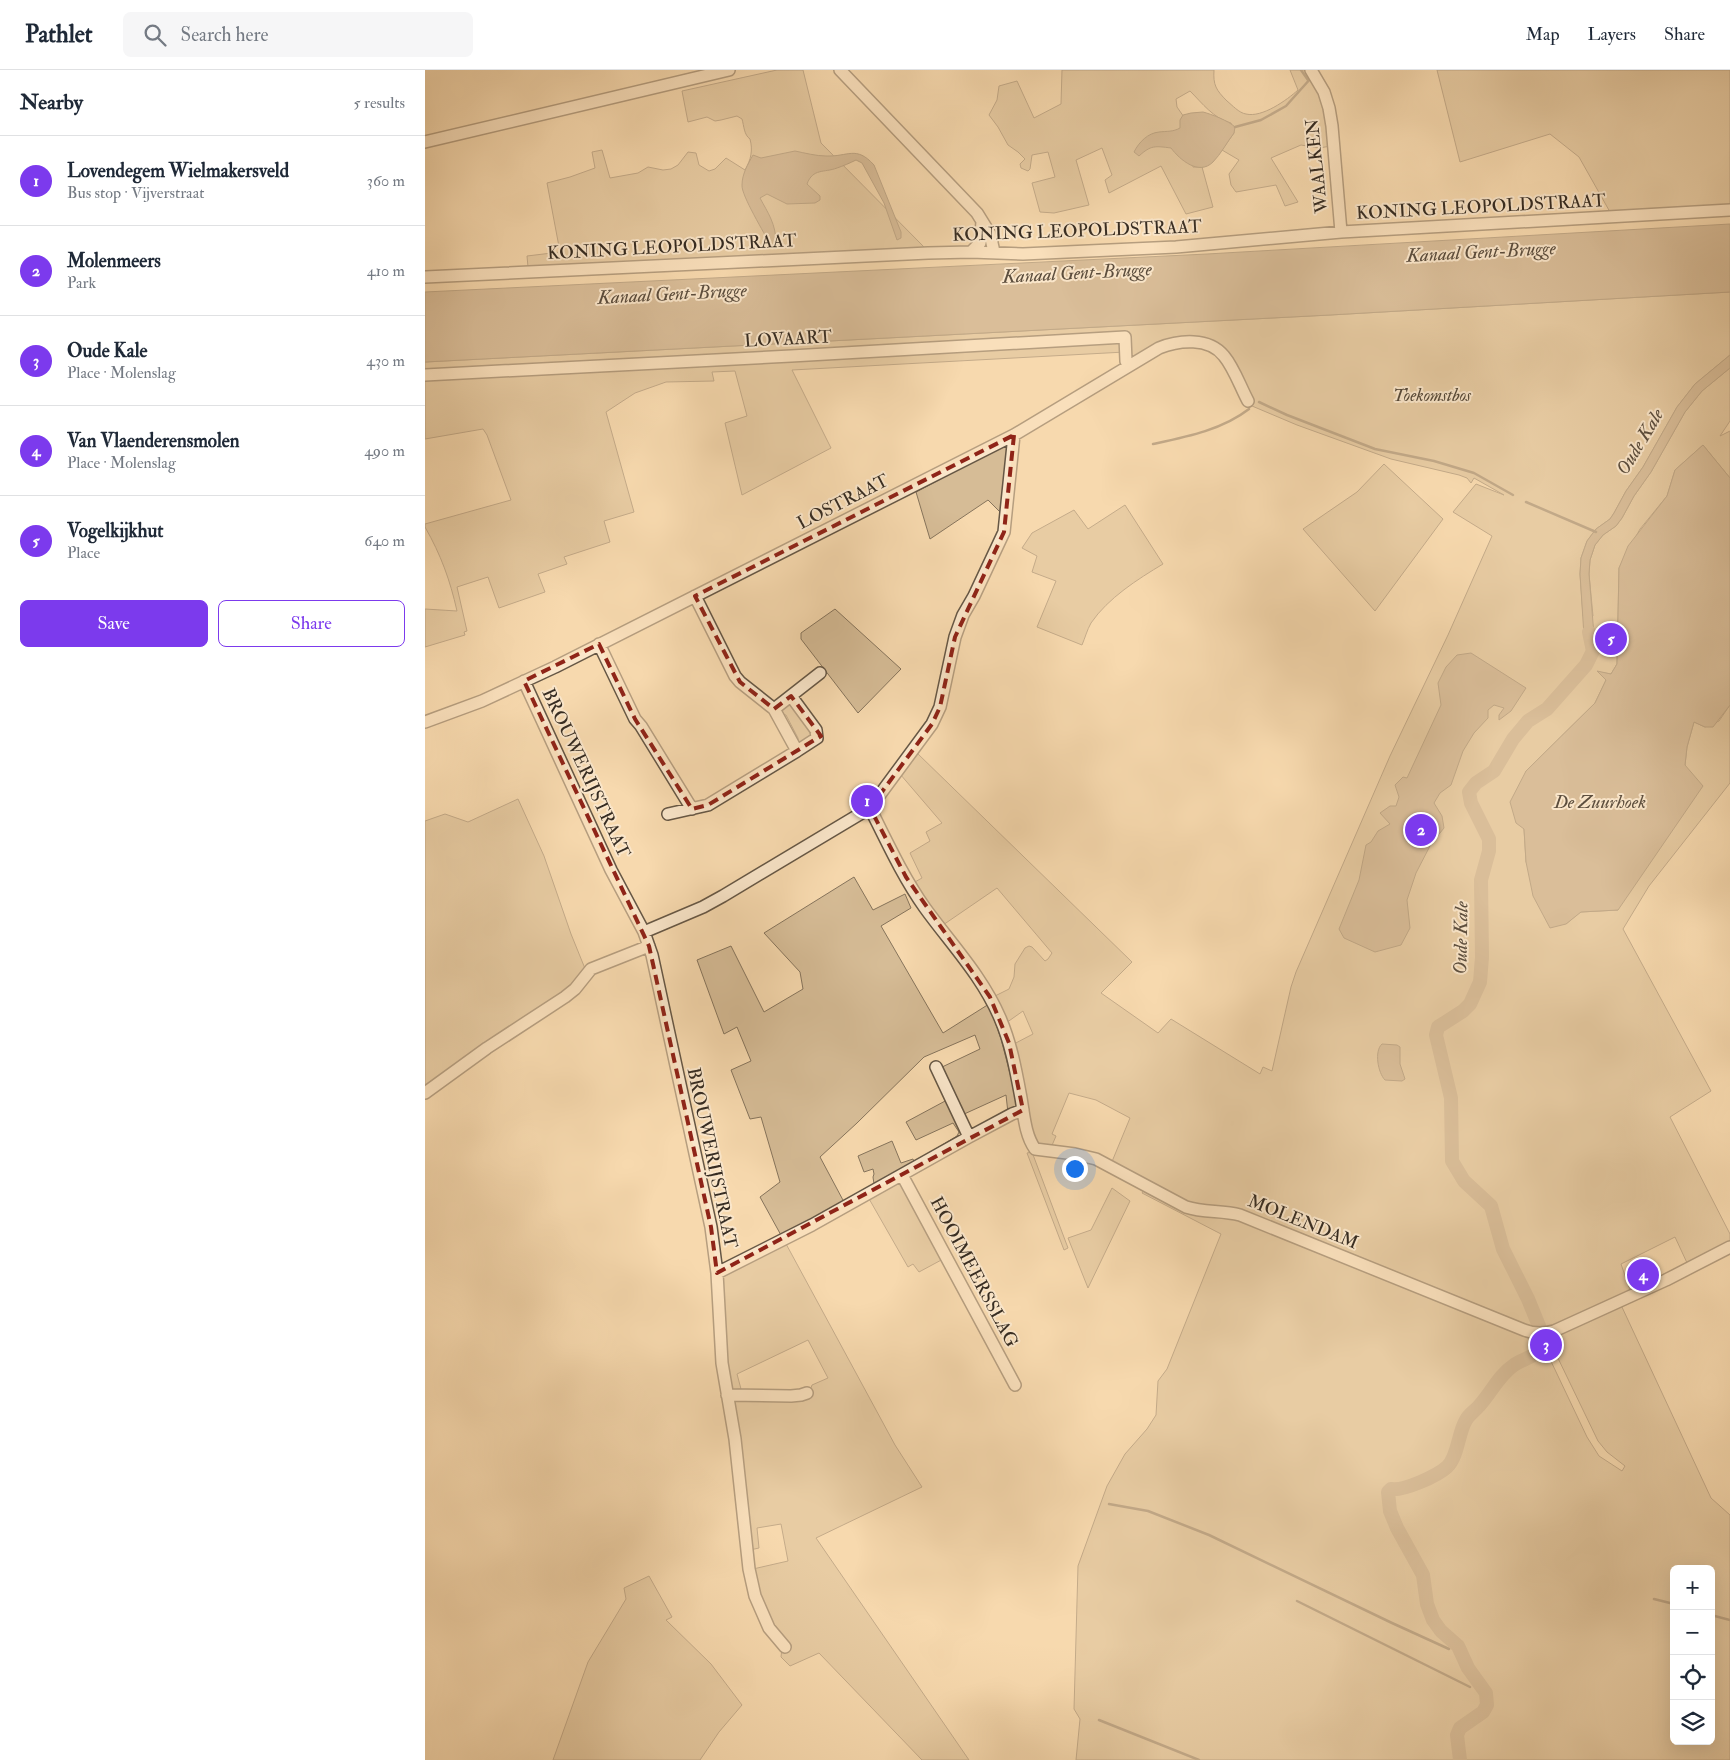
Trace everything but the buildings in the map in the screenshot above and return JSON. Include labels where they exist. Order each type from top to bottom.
[{"type":"street","points":[[425,142],[729,70]]},
{"type":"street","points":[[840,70],[977,213],[990,234],[993,252]]},
{"type":"street","name":"WAALKEN","points":[[1311,70],[1323,92],[1332,126],[1341,232]]},
{"type":"street","name":"KONING LEOPOLDSTRAAT","points":[[425,277],[720,262],[971,252],[1023,254],[1176,247],[1341,232],[1730,210]]},
{"type":"street","points":[[971,252],[980,242],[983,222]]},
{"type":"street","name":"LOVAART","points":[[425,375],[1125,337],[1128,366]]},
{"type":"street","name":"LOSTRAAT","points":[[425,722],[482,701],[524,681],[1014,435],[1168,344],[1191,342],[1211,346],[1225,357],[1248,401]]},
{"type":"street","points":[[644,932],[716,900],[870,808],[932,724],[939,707],[955,637],[963,615],[1004,532],[1014,435]]},
{"type":"street","points":[[695,596],[737,679],[774,709],[797,751]]},
{"type":"street","points":[[599,644],[635,719],[692,808]]},
{"type":"street","points":[[774,709],[820,673]]},
{"type":"street","name":"BROUWERIJSTRAAT","points":[[524,681],[611,870],[644,932],[659,983],[711,1227],[717,1273],[720,1337],[727,1395],[735,1439],[749,1570],[755,1596],[769,1628],[785,1647]]},
{"type":"street","points":[[668,814],[708,805],[817,738],[816,730],[791,696]]},
{"type":"street","points":[[717,1273],[812,1225],[969,1137],[1023,1110],[1009,1043],[990,997],[905,878],[870,808]]},
{"type":"street","points":[[425,1093],[487,1048],[565,997],[575,989],[591,969],[649,946]]},
{"type":"street","points":[[936,1067],[969,1137]]},
{"type":"street","name":"MOLENDAM","points":[[1023,1110],[1030,1140],[1035,1149],[1096,1158],[1186,1207],[1240,1215],[1524,1330],[1540,1333],[1554,1332],[1667,1280],[1730,1247]]},
{"type":"street","name":"HOOIMEERSSLAG","points":[[902,1175],[1015,1385]]},
{"type":"street","points":[[727,1395],[791,1396],[807,1393]]},
{"type":"highlighted area","points":[[1014,435],[1004,532],[955,637],[940,707],[932,724],[870,808],[906,877],[990,997],[1009,1043],[1023,1110],[717,1273],[711,1227],[649,946],[524,681],[599,644],[635,719],[692,809],[708,805],[821,736],[791,696],[774,709],[740,682],[695,596]]},
{"type":"green space","points":[[777,70],[803,70],[821,143],[925,248],[528,267],[527,256],[560,252],[547,183],[595,168],[592,152],[602,150],[610,178],[638,173],[648,167],[663,170],[671,169],[678,165],[688,152],[696,153],[699,165],[709,171],[715,169],[726,158],[745,170],[750,159],[751,147],[742,119],[737,116],[715,121],[707,117],[688,122],[682,91]]},
{"type":"green space","points":[[1062,70],[1214,70],[1215,84],[1220,94],[1238,111],[1252,115],[1267,111],[1298,90],[1290,70],[1309,70],[1324,98],[1331,146],[1319,148],[1301,145],[1271,158],[1298,202],[1285,206],[1276,185],[1236,192],[1231,185],[1229,174],[1239,160],[1222,150],[1234,133],[1231,123],[1219,118],[1190,91],[1176,99],[1177,107],[1193,130],[1193,167],[1202,167],[1213,207],[1186,214],[1161,166],[1109,193],[1105,180],[1112,175],[1102,148],[1076,160],[1089,205],[1054,213],[1040,212],[1032,183],[1055,177],[1048,152],[1032,155],[1028,171],[1021,168],[1020,164],[1025,159],[1008,145],[989,115],[997,100],[999,86],[1017,81],[1034,118],[1061,104]]},
{"type":"green space","points":[[1437,70],[1730,70],[1730,205],[1610,212],[1579,157],[1550,134],[1460,162]]},
{"type":"green space","name":"Toekomstbos","points":[[1730,292],[1730,355],[1695,384],[1677,407],[1643,467],[1610,519],[1596,529],[1587,541],[1581,558],[1580,574],[1583,616],[1593,616],[1589,574],[1590,560],[1595,545],[1622,518],[1685,412],[1702,391],[1730,368],[1730,421],[1720,436],[1730,431],[1730,478],[1703,445],[1675,470],[1667,496],[1640,529],[1619,568],[1617,664],[1611,674],[1598,672],[1606,680],[1595,703],[1526,771],[1524,829],[1526,862],[1566,924],[1580,912],[1618,910],[1685,765],[1687,747],[1694,722],[1705,727],[1719,721],[1730,705],[1730,783],[1649,886],[1623,929],[1711,1091],[1670,1117],[1730,1234],[1730,1242],[1688,1265],[1675,1237],[1621,1264],[1631,1293],[1546,1329],[1528,1289],[1506,1248],[1498,1220],[1493,1223],[1503,1260],[1530,1311],[1533,1319],[1533,1330],[1245,1214],[1188,1205],[1111,1164],[1130,1118],[1096,1100],[1069,1093],[1052,1134],[1056,1136],[1050,1150],[1036,1147],[1012,1045],[1033,1034],[1023,1011],[1006,1023],[995,996],[1009,989],[1014,977],[1015,964],[1025,948],[1032,947],[1045,961],[1052,953],[997,888],[943,925],[913,883],[922,878],[910,853],[930,841],[926,832],[942,823],[900,774],[916,752],[1132,962],[1101,993],[1158,1033],[1171,1019],[1260,1074],[1263,1067],[1272,1071],[1296,972],[1390,756],[1448,635],[1492,536],[1453,512],[1476,484],[1504,495],[1474,478],[1471,483],[1467,478],[1459,475],[1391,459],[1297,425],[1252,406],[1249,407],[1224,353],[1179,343],[1128,366],[1125,352],[792,370],[831,448],[742,495],[725,423],[747,416],[735,371],[712,372],[714,381],[666,382],[635,393],[606,412],[634,512],[604,521],[610,542],[564,557],[567,564],[538,574],[545,592],[499,608],[488,577],[457,587],[467,631],[464,632],[465,635],[425,647],[425,609],[457,611],[444,568],[425,524],[511,500],[487,435],[483,429],[425,439],[425,362],[1330,315]],"holes":[[[1476,880],[1484,881],[1485,960],[1483,981],[1480,991],[1469,1010],[1439,1034],[1438,1020],[1464,1006],[1476,981],[1478,961]]]},
{"type":"green space","points":[[1006,446],[1009,449],[1002,514],[988,500],[930,539],[916,492]]},
{"type":"green space","points":[[1384,464],[1443,519],[1375,611],[1303,529],[1357,492]]},
{"type":"green space","points":[[1125,505],[1163,564],[1134,583],[1106,605],[1091,623],[1082,645],[1037,627],[1056,581],[1032,572],[1037,556],[1022,548],[1032,533],[1074,510],[1088,529]]},
{"type":"green space","points":[[835,609],[901,669],[858,713],[801,639],[801,633]]},
{"type":"green space","points":[[791,703],[814,737],[802,744],[798,742],[798,738],[786,715],[782,714],[780,708]]},
{"type":"green space","points":[[518,799],[544,856],[586,971],[577,982],[425,1089],[425,821],[445,814],[468,822]]},
{"type":"green space","points":[[854,877],[873,910],[905,894],[911,908],[881,926],[943,1033],[989,1004],[1001,1039],[1019,1108],[1008,1113],[1006,1095],[962,1115],[940,1068],[980,1049],[975,1035],[924,1057],[820,1157],[844,1202],[874,1184],[873,1169],[864,1172],[858,1156],[892,1141],[901,1163],[913,1159],[914,1162],[957,1136],[959,1132],[953,1123],[916,1140],[906,1122],[947,1100],[963,1133],[963,1138],[782,1237],[760,1197],[780,1182],[761,1117],[750,1119],[731,1070],[751,1061],[737,1027],[724,1034],[697,960],[731,946],[764,1012],[803,989],[800,972],[764,933]]},
{"type":"green space","points":[[1032,1152],[1068,1248],[1064,1250],[1027,1153]]},
{"type":"green space","points":[[900,1183],[905,1186],[945,1258],[919,1272],[913,1264],[908,1267],[868,1197],[892,1184]]},
{"type":"green space","points":[[1112,1188],[1130,1201],[1088,1288],[1068,1238],[1091,1230]]},
{"type":"green space","points":[[1144,1190],[1195,1215],[1237,1220],[1533,1338],[1533,1349],[1499,1374],[1468,1413],[1458,1430],[1451,1457],[1438,1470],[1392,1487],[1391,1492],[1431,1478],[1453,1466],[1463,1432],[1472,1416],[1481,1410],[1504,1378],[1541,1348],[1545,1348],[1548,1351],[1548,1355],[1587,1437],[1599,1456],[1622,1471],[1625,1466],[1607,1452],[1598,1441],[1555,1352],[1552,1336],[1621,1305],[1711,1498],[1730,1515],[1730,1760],[1076,1760],[1080,1719],[1074,1709],[1078,1566],[1107,1486],[1125,1454],[1147,1429],[1156,1415],[1158,1381],[1167,1369],[1221,1234],[1142,1193]]},
{"type":"green space","points":[[785,1242],[895,1445],[922,1487],[816,1538],[969,1760],[922,1760],[819,1653],[790,1666],[781,1657],[782,1648],[759,1596],[753,1569],[788,1561],[781,1524],[757,1528],[759,1548],[750,1550],[732,1399],[808,1397],[812,1385],[828,1378],[808,1340],[737,1374],[741,1389],[730,1390],[721,1275]]},
{"type":"green space","points":[[649,1576],[672,1617],[666,1620],[711,1664],[742,1705],[719,1732],[700,1760],[553,1760],[588,1662],[626,1599],[624,1588]]},
{"type":"water","points":[[1203,112],[1224,120],[1235,127],[1234,133],[1221,152],[1208,166],[1196,167],[1190,165],[1171,148],[1153,147],[1139,156],[1134,152],[1138,145],[1151,134],[1180,128],[1180,120],[1183,115]]},
{"type":"water","points":[[795,151],[822,156],[851,153],[862,155],[868,159],[874,165],[901,232],[901,238],[897,240],[884,203],[862,163],[856,160],[812,175],[807,184],[820,196],[820,200],[815,203],[787,204],[767,194],[760,198],[775,230],[776,243],[771,246],[745,197],[742,185],[743,177],[753,155],[761,158]]},
{"type":"water","name":"Kanaal Gent-Brugge","points":[[1730,224],[1730,292],[1330,315],[425,362],[425,292],[1207,254]]},
{"type":"water","points":[[1730,355],[1730,368],[1702,391],[1685,412],[1622,518],[1595,545],[1590,560],[1589,574],[1594,635],[1593,651],[1584,636],[1580,574],[1581,558],[1587,541],[1596,529],[1610,519],[1643,467],[1677,407],[1695,384]]},
{"type":"water","name":"De Zuurhoek","points":[[1703,445],[1730,478],[1730,705],[1713,727],[1705,727],[1694,722],[1687,747],[1685,765],[1703,786],[1618,910],[1581,912],[1566,924],[1550,928],[1533,896],[1526,862],[1524,829],[1516,823],[1510,802],[1526,771],[1595,703],[1606,680],[1597,671],[1611,674],[1617,664],[1619,568],[1628,546],[1667,496],[1675,470]]},
{"type":"water","points":[[1471,653],[1526,688],[1511,711],[1499,720],[1499,715],[1504,708],[1494,705],[1488,710],[1488,718],[1474,733],[1463,751],[1451,785],[1440,793],[1434,803],[1442,816],[1444,828],[1431,844],[1416,873],[1407,900],[1410,928],[1401,945],[1375,952],[1344,938],[1339,929],[1359,880],[1366,845],[1371,842],[1378,831],[1390,824],[1380,813],[1390,806],[1396,806],[1399,797],[1395,785],[1403,777],[1407,778],[1441,705],[1438,683],[1446,667],[1457,655]]},
{"type":"water","points":[[1382,1044],[1400,1047],[1400,1064],[1405,1079],[1402,1081],[1385,1080],[1383,1077],[1378,1057]]},
{"type":"waterway","points":[[1301,70],[1308,80]]},
{"type":"waterway","points":[[1235,127],[1261,120],[1286,106],[1311,78]]},
{"type":"waterway","points":[[1259,402],[1287,415],[1375,449],[1434,461],[1474,473],[1513,495]]},
{"type":"waterway","points":[[1153,444],[1215,427],[1249,409]]},
{"type":"waterway","points":[[1526,502],[1596,532]]},
{"type":"waterway","name":"Oude Kale","points":[[1539,1326],[1503,1249],[1491,1206],[1464,1181],[1452,1161],[1451,1098],[1436,1035],[1438,1027],[1463,1011],[1470,1004],[1480,982],[1482,957],[1481,880],[1489,851],[1489,839],[1471,803],[1469,792],[1476,783],[1494,771],[1513,739],[1528,721],[1547,709],[1586,665],[1593,651],[1589,632]]},
{"type":"waterway","name":"Oude Kale","points":[[1460,1760],[1457,1735],[1460,1728],[1483,1712],[1487,1705],[1486,1693],[1468,1668],[1458,1646],[1441,1631],[1433,1620],[1427,1604],[1423,1575],[1397,1528],[1390,1511],[1388,1492],[1391,1489],[1404,1488],[1420,1482],[1436,1475],[1447,1467],[1451,1463],[1456,1451],[1461,1431],[1467,1418],[1509,1369],[1538,1352],[1540,1340]]},
{"type":"waterway","points":[[1109,1504],[1148,1511],[1209,1535],[1449,1649]]},
{"type":"waterway","points":[[1654,1599],[1670,1603]]},
{"type":"waterway","points":[[1297,1601],[1470,1687]]},
{"type":"waterway","points":[[1715,1616],[1730,1620]]},
{"type":"waterway","points":[[1099,1720],[1199,1760]]},
{"type":"place","name":"Vogelkijkhut","points":[[1611,639]]},
{"type":"place","name":"Lovendegem Wielmakersveld","points":[[867,801]]},
{"type":"place","name":"Molenmeers","points":[[1421,830]]},
{"type":"place","name":"Van Vlaenderensmolen","points":[[1643,1275]]},
{"type":"place","name":"Oude Kale","points":[[1546,1345]]}]
